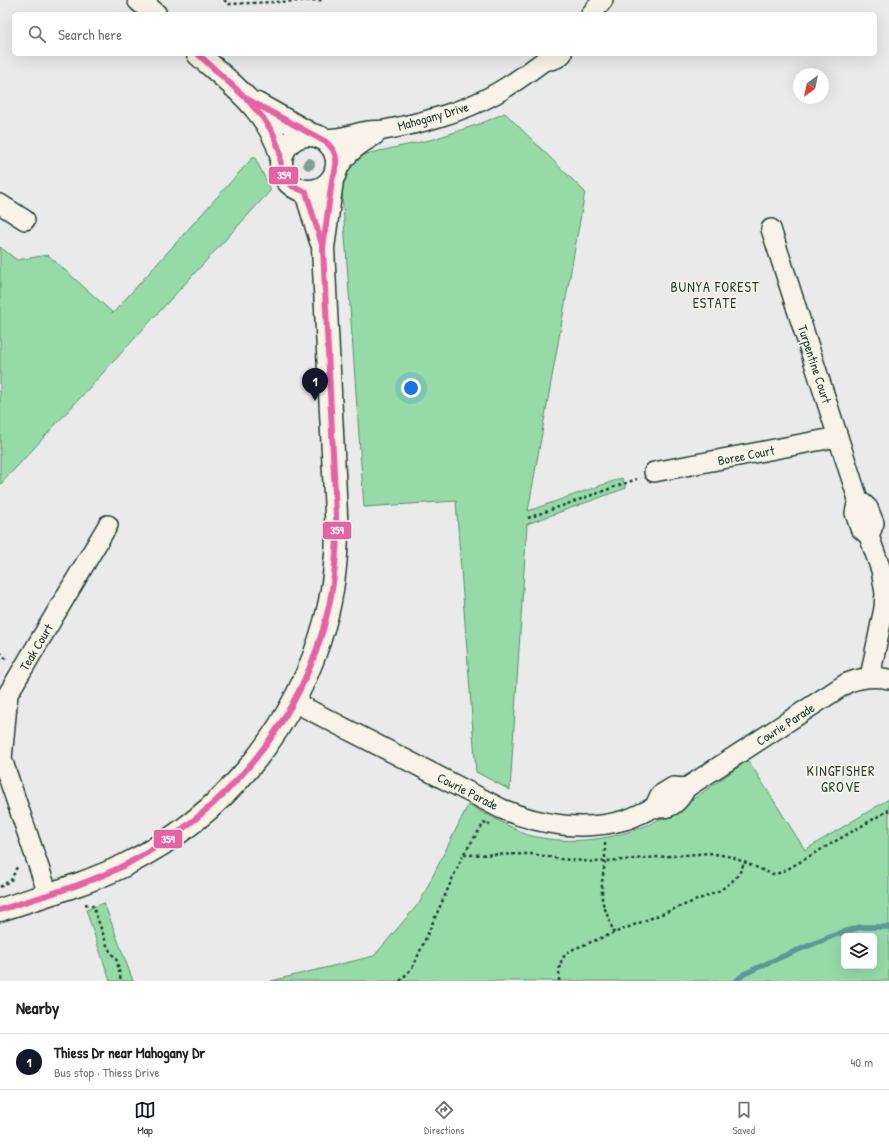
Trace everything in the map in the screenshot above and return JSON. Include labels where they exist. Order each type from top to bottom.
[{"type":"street","points":[[139,0],[153,12]]},
{"type":"street","points":[[593,12],[603,0]]},
{"type":"street","points":[[200,56],[258,110],[275,137],[281,156]]},
{"type":"street","name":"Mahogany Drive","points":[[316,136],[340,138],[370,131],[383,130],[441,116],[466,108],[492,96],[516,82],[544,58],[556,60],[560,56]]},
{"type":"street","points":[[0,910],[76,884],[125,865],[176,835],[223,797],[248,770],[279,728],[307,676],[324,628],[332,592],[338,535],[323,248],[334,176],[338,162],[335,152],[329,144],[247,99]]},
{"type":"street","name":"Mahogany Drive","points":[[334,176],[344,159],[356,146],[383,130]]},
{"type":"street","points":[[316,136],[302,136],[292,140],[285,147],[281,156],[280,165],[282,175],[288,183],[296,189],[306,192],[316,191],[325,187],[334,176]]},
{"type":"street","points":[[306,192],[323,248]]},
{"type":"street","points":[[0,204],[25,220]]},
{"type":"street","name":"Turpentine Court","points":[[771,230],[858,499],[868,508],[874,523],[869,536],[880,570],[885,593],[884,608],[870,676]]},
{"type":"street","name":"Boree Court","points":[[654,472],[838,437]]},
{"type":"street","name":"Teak Court","points":[[48,894],[1,759],[8,694],[108,525]]},
{"type":"street","name":"Cowrie Parade","points":[[294,702],[500,808],[528,819],[553,824],[586,826],[626,820],[654,808],[668,807],[681,798],[686,788],[848,683],[858,678],[870,676],[889,679]]},
{"type":"path","points":[[224,0],[229,4],[322,0]]},
{"type":"path","points":[[528,518],[654,472]]},
{"type":"path","points":[[400,981],[412,968],[416,960],[463,855],[484,823],[488,826],[500,808]]},
{"type":"path","points":[[463,855],[532,854],[560,859],[605,862],[709,853],[732,857],[772,874],[779,873],[889,810]]},
{"type":"path","points":[[605,824],[605,862],[602,882],[602,901],[614,933]]},
{"type":"path","points":[[559,981],[560,962],[567,953],[717,892],[736,878],[744,862]]},
{"type":"path","points":[[0,887],[11,880],[17,867]]},
{"type":"path","points":[[76,884],[83,903],[92,906],[94,909],[108,948],[117,961],[121,981]]},
{"type":"green space","points":[[505,113],[585,192],[528,511],[622,478],[626,488],[527,524],[510,790],[476,772],[456,501],[364,507],[342,192],[344,180],[349,170],[366,154],[434,139],[482,123]]},
{"type":"green space","points":[[254,156],[271,190],[0,485],[0,247],[17,260],[48,255],[113,313]]},
{"type":"green space","points":[[748,760],[805,850],[889,799],[889,981],[271,981],[374,956],[420,902],[468,805],[528,835],[560,840],[577,840],[610,837],[641,828],[668,815]]},
{"type":"green space","points":[[104,903],[133,981],[110,981],[86,910]]},
{"type":"waterway","points":[[736,981],[744,974],[840,933],[861,927],[889,927]]},
{"type":"transit line","name":"359","points":[[0,910],[64,890],[125,865],[161,844],[195,819],[227,791],[255,760],[279,726],[300,689],[316,651],[328,610],[332,591],[337,535],[323,248],[332,180],[336,164],[335,155],[333,150],[326,142],[247,99],[200,56]]},
{"type":"transit line","name":"359","points":[[247,99],[273,133],[280,152],[281,170],[285,179],[292,186],[306,192],[323,248]]},
{"type":"place","name":"Thiess Dr near Mahogany Dr","points":[[315,401]]},
{"type":"district","name":"BUNYA FOREST ESTATE","points":[[715,294]]},
{"type":"district","name":"KINGFISHER GROVE","points":[[841,778]]}]
